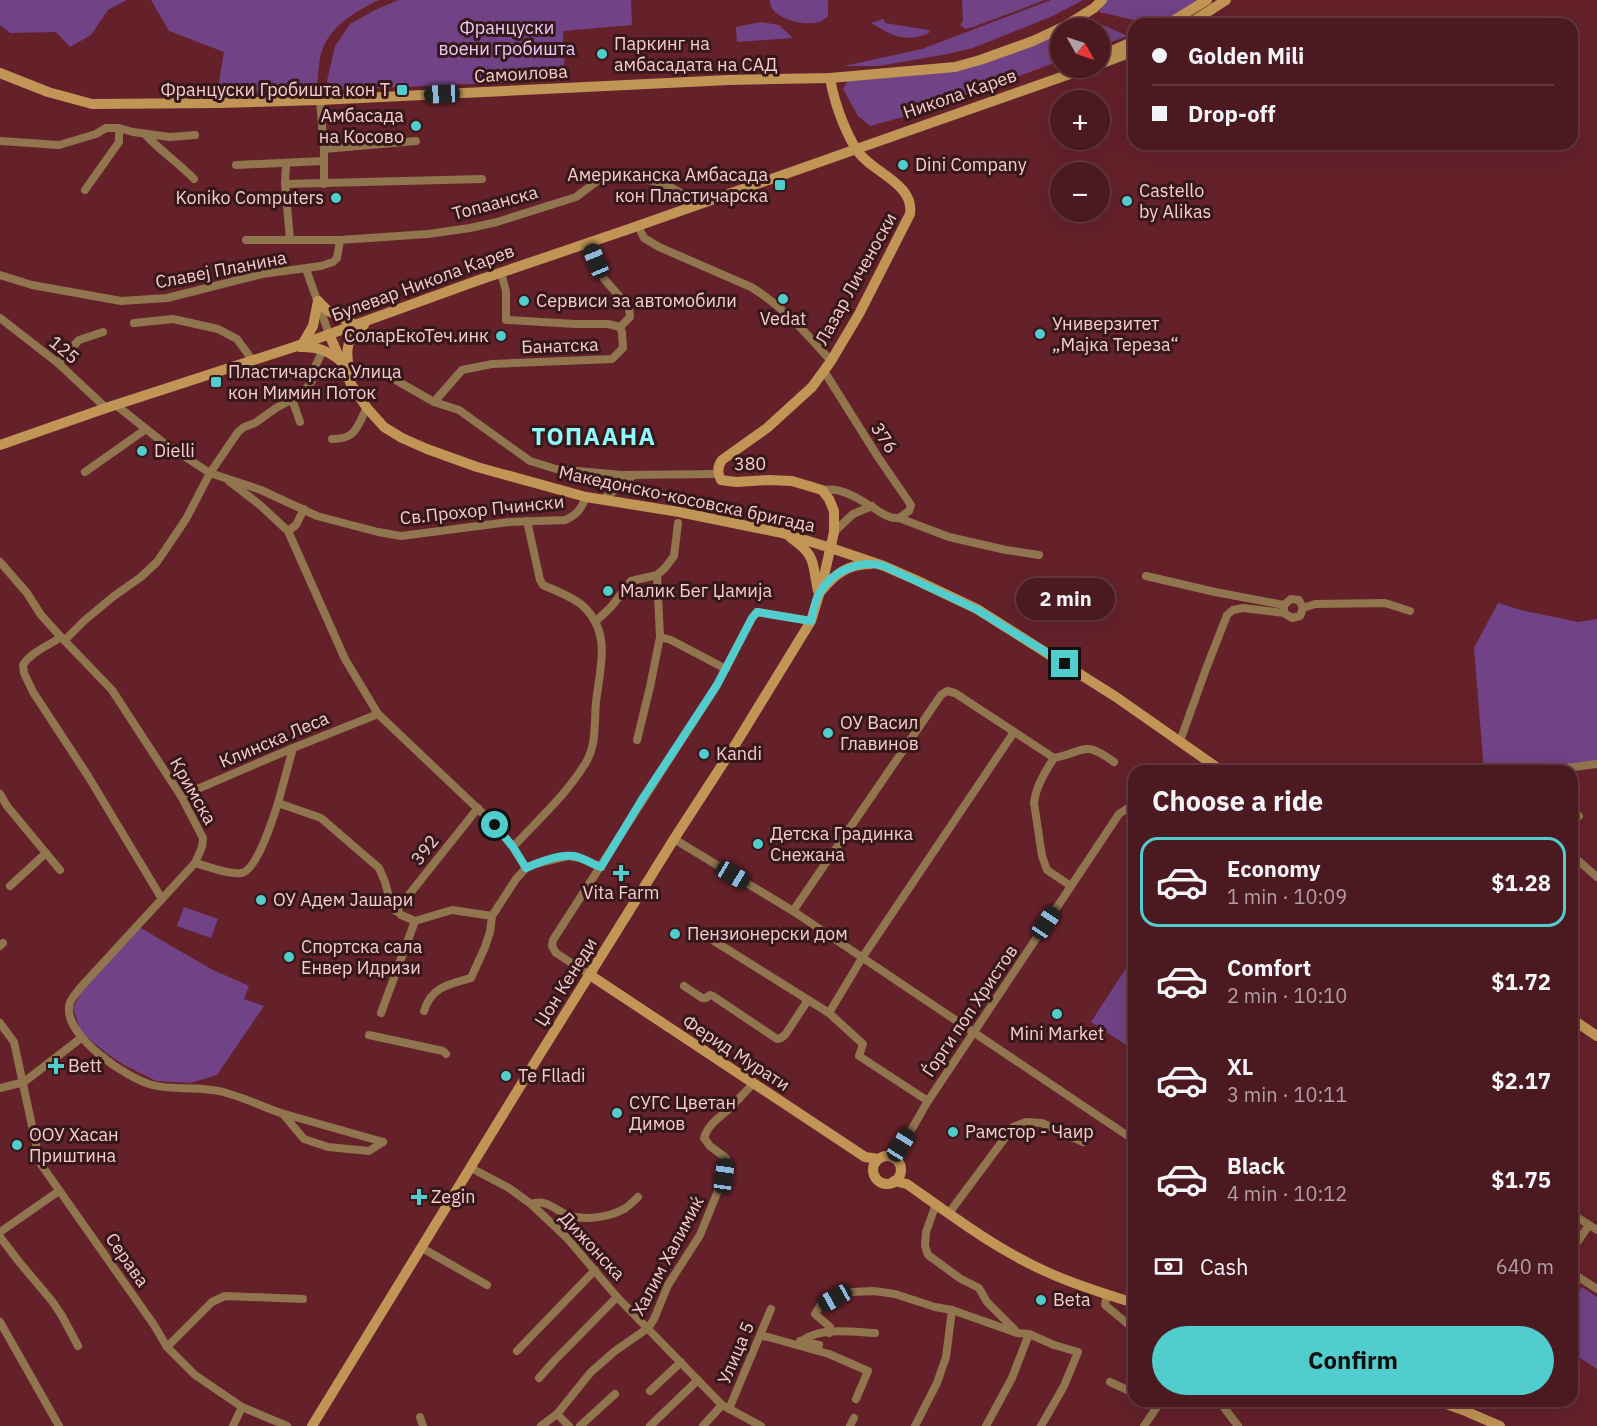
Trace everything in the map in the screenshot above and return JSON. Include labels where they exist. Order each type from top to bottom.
[{"type":"street","points":[[830,78],[955,67],[980,60],[1033,41],[1065,26],[1094,8],[1102,0]]},
{"type":"street","points":[[1178,18],[1207,0]]},
{"type":"street","points":[[1198,18],[1226,0]]},
{"type":"street","points":[[1110,51],[1128,43]]},
{"type":"street","points":[[1110,60],[1128,53]]},
{"type":"street","name":"Самоилова","points":[[0,73],[48,92],[92,104],[320,100],[729,80],[830,78]]},
{"type":"street","name":"Лазар Личеноски","points":[[718,474],[718,465],[722,460],[791,408],[824,371],[859,314],[909,219],[910,199],[905,192],[868,162],[856,149],[842,118],[830,78]]},
{"type":"street","name":"Никола Карев","points":[[856,149],[1053,78]]},
{"type":"street","points":[[320,100],[324,184]]},
{"type":"street","points":[[0,141],[59,145],[96,134],[106,128],[119,128],[170,137],[195,135]]},
{"type":"street","points":[[85,190],[119,142],[119,128]]},
{"type":"street","points":[[145,134],[194,179]]},
{"type":"street","points":[[324,149],[416,141]]},
{"type":"street","name":"Булевар Никола Карев","points":[[0,445],[253,361],[856,149]]},
{"type":"street","points":[[236,165],[323,161]]},
{"type":"street","points":[[286,164],[285,184],[290,239]]},
{"type":"street","name":"Топаанска","points":[[246,240],[340,240],[428,234],[470,228],[497,222],[576,197],[600,179],[620,174],[663,183],[680,192],[689,207]]},
{"type":"street","points":[[285,184],[482,179]]},
{"type":"street","points":[[638,226],[644,238],[659,247],[751,287],[762,294],[783,309],[831,361]]},
{"type":"street","name":"Славеј Планина","points":[[0,275],[32,285],[122,301],[167,298],[262,274],[324,265],[338,256],[340,240]]},
{"type":"street","points":[[589,243],[604,279],[629,307],[630,317],[620,327]]},
{"type":"street","name":"Славеј Планина","points":[[306,269],[329,334]]},
{"type":"street","name":"Банатска","points":[[434,402],[462,370],[492,364],[612,359],[623,348],[620,327],[608,324],[506,320],[506,291],[501,273]]},
{"type":"street","points":[[299,345],[313,326],[318,302],[327,310],[355,325]]},
{"type":"street","name":"125","points":[[0,318],[111,407]]},
{"type":"street","points":[[351,384],[346,352],[353,334],[373,318]]},
{"type":"street","points":[[134,323],[173,319],[218,328],[237,339],[253,361]]},
{"type":"street","points":[[58,363],[79,340],[103,332]]},
{"type":"street","name":"Македонско-косовска бригада","points":[[329,334],[351,384],[367,408],[384,427],[402,438],[477,467],[586,497],[679,512],[782,533],[831,548],[916,580],[976,609],[1116,697],[1214,765]]},
{"type":"street","points":[[299,345],[331,353],[341,362]]},
{"type":"street","points":[[162,899],[88,776],[33,692],[24,673],[23,665],[28,658],[63,639],[157,562],[186,519],[210,472],[238,432],[302,394],[312,381],[322,350]]},
{"type":"street","name":"376","points":[[824,371],[911,505],[909,512],[899,518]]},
{"type":"street","name":"380","points":[[392,378],[434,402],[459,410],[530,461],[556,469],[634,475],[718,474],[721,480],[728,482],[792,481],[822,490]]},
{"type":"street","points":[[292,399],[300,422]]},
{"type":"street","name":"Св.Прохор Пчински","points":[[111,407],[210,472],[261,490],[317,516],[378,532],[401,536],[527,521],[565,520],[579,512],[586,497]]},
{"type":"street","points":[[332,439],[349,437],[355,431],[367,408]]},
{"type":"street","points":[[85,472],[146,429]]},
{"type":"street","points":[[602,500],[634,475]]},
{"type":"street","points":[[226,478],[288,531],[345,659],[378,714],[495,825],[526,868]]},
{"type":"street","points":[[822,490],[833,488],[841,490],[891,518],[899,518],[949,537],[1039,555]]},
{"type":"street","points":[[822,490],[830,499],[834,511],[831,548]]},
{"type":"street","points":[[834,532],[853,514],[872,506]]},
{"type":"street","points":[[288,531],[296,525],[304,509]]},
{"type":"street","points":[[513,847],[565,791],[586,762],[594,738],[603,653],[596,621],[583,606],[543,585],[540,580],[527,521]]},
{"type":"street","points":[[596,621],[611,607],[631,580],[657,575],[674,556],[678,523]]},
{"type":"street","points":[[782,533],[798,543],[811,556],[815,566],[819,594]]},
{"type":"street","name":"Џон Кенеди","points":[[312,1426],[811,621],[831,548]]},
{"type":"street","name":"Кримска","points":[[0,562],[21,586],[41,615],[112,690],[181,795],[203,838],[195,863],[80,988],[69,1004],[70,1019],[81,1038]]},
{"type":"street","points":[[819,594],[827,583],[847,569],[857,565],[878,565]]},
{"type":"street","points":[[638,740],[660,637],[657,575]]},
{"type":"street","points":[[1146,576],[1284,609],[1292,618],[1300,616],[1303,608],[1299,600],[1291,599],[1284,609]]},
{"type":"street","points":[[1303,608],[1315,604],[1384,603],[1410,610]]},
{"type":"street","points":[[1180,741],[1227,615],[1233,610],[1284,609]]},
{"type":"street","points":[[590,975],[556,953],[552,943],[726,669],[746,628],[757,612],[811,621]]},
{"type":"street","points":[[660,637],[671,640],[726,669]]},
{"type":"street","points":[[793,911],[941,695],[947,691],[955,693],[1054,758],[1089,748],[1097,750],[1114,762]]},
{"type":"street","name":"Клинска Леса","points":[[181,795],[378,714]]},
{"type":"street","points":[[829,1013],[862,958],[1014,732]]},
{"type":"street","points":[[195,863],[238,874],[247,872],[253,865],[270,827],[293,748]]},
{"type":"street","points":[[1054,758],[1039,784],[1034,803],[1042,856],[1047,870],[1071,886]]},
{"type":"street","points":[[1578,767],[1597,764]]},
{"type":"street","points":[[0,794],[7,806],[60,870]]},
{"type":"street","points":[[278,803],[321,818],[379,868],[391,904],[405,917],[415,921],[452,910],[492,916]]},
{"type":"street","name":"392","points":[[396,911],[478,808]]},
{"type":"street","name":"Ѓорги поп Христов","points":[[894,1158],[928,1101],[1119,814],[1128,810]]},
{"type":"street","points":[[674,839],[793,911],[1128,1136]]},
{"type":"street","points":[[10,886],[46,853]]},
{"type":"street","points":[[424,1011],[427,1001],[441,987],[471,978],[485,947],[492,916],[516,879],[526,868],[568,856],[581,858],[601,867]]},
{"type":"street","points":[[1578,860],[1597,877]]},
{"type":"street","points":[[381,1013],[415,921]]},
{"type":"street","points":[[714,941],[829,1013],[863,1044],[859,1056],[928,1101]]},
{"type":"street","name":"Ферид Мурати","points":[[590,975],[875,1163]]},
{"type":"street","points":[[684,986],[702,998],[713,996],[777,1039],[782,1038],[808,1000]]},
{"type":"street","name":"Серава","points":[[0,1023],[14,1042],[40,1163],[148,1315],[167,1347],[195,1375],[242,1407],[287,1426]]},
{"type":"street","points":[[1578,1023],[1597,1036]]},
{"type":"street","points":[[369,1035],[443,1051],[446,1054]]},
{"type":"street","points":[[0,1088],[24,1082],[81,1038],[127,1075],[142,1082],[155,1086],[212,1090],[383,1142],[369,1151],[328,1147],[304,1139],[283,1113]]},
{"type":"street","name":"Халим Халимиќ","points":[[541,1426],[557,1414],[591,1372],[648,1328],[654,1319],[668,1285],[700,1234],[724,1176],[726,1158],[710,1146],[704,1138],[706,1132],[715,1120],[753,1084]]},
{"type":"street","points":[[949,1213],[1013,1127],[1026,1122],[1042,1123],[1083,1142]]},
{"type":"street","points":[[886,1156],[894,1158],[901,1168],[897,1177],[888,1184],[875,1179],[875,1163],[886,1156]]},
{"type":"street","name":"Дижонска","points":[[471,1168],[509,1188],[531,1204],[567,1238],[617,1297],[725,1407],[761,1426]]},
{"type":"street","points":[[897,1177],[1017,1257],[1107,1295],[1128,1301]]},
{"type":"street","points":[[0,1232],[59,1191]]},
{"type":"street","points":[[531,1204],[538,1201],[547,1203],[565,1214],[578,1218],[612,1215],[626,1208],[638,1197]]},
{"type":"street","points":[[936,1204],[926,1232],[925,1246],[928,1255],[960,1279],[979,1288],[987,1302],[1017,1333]]},
{"type":"street","points":[[1578,1218],[1597,1230]]},
{"type":"street","points":[[1578,1241],[1589,1224]]},
{"type":"street","points":[[0,1238],[52,1301],[78,1346]]},
{"type":"street","points":[[422,1248],[487,1285]]},
{"type":"street","points":[[517,1351],[595,1270]]},
{"type":"street","points":[[1578,1277],[1597,1289]]},
{"type":"street","points":[[829,1333],[830,1327],[815,1314],[820,1306],[852,1292],[874,1291],[895,1294],[952,1310],[1078,1352],[1064,1386],[1041,1426]]},
{"type":"street","points":[[1107,1295],[1105,1305],[1128,1324]]},
{"type":"street","points":[[167,1347],[212,1302],[225,1296],[303,1299]]},
{"type":"street","points":[[539,1378],[617,1297]]},
{"type":"street","name":"Улица 5","points":[[703,1426],[725,1407],[771,1309]]},
{"type":"street","points":[[915,1426],[937,1383],[943,1365],[952,1310]]},
{"type":"street","points":[[0,1322],[60,1426]]},
{"type":"street","points":[[803,1340],[810,1335],[829,1333],[851,1331],[875,1333]]},
{"type":"street","points":[[986,1426],[1012,1377],[1029,1334]]},
{"type":"street","points":[[760,1336],[829,1354],[868,1371],[856,1399]]},
{"type":"street","points":[[788,1342],[803,1340],[819,1345]]},
{"type":"street","points":[[650,1391],[681,1362]]},
{"type":"street","points":[[650,1426],[698,1380]]},
{"type":"street","points":[[1110,1382],[1128,1390]]},
{"type":"street","points":[[580,1426],[615,1394]]},
{"type":"street","points":[[234,1426],[242,1407]]},
{"type":"street","points":[[1144,1426],[1155,1407]]},
{"type":"street","points":[[1224,1407],[1238,1426]]},
{"type":"street","points":[[1468,1407],[1500,1426]]},
{"type":"street","points":[[557,1414],[569,1426]]},
{"type":"street","points":[[738,1426],[740,1414]]},
{"type":"street","points":[[420,1417],[423,1426]]},
{"type":"street","points":[[850,1426],[854,1418]]},
{"type":"green space","points":[[0,0],[127,0],[108,10],[91,35],[70,47],[56,32],[10,33],[0,25]]},
{"type":"green space","points":[[151,0],[379,0],[342,22],[328,38],[320,58],[316,92],[217,93],[224,52],[169,31]]},
{"type":"green space","name":"Француски воени гробишта","points":[[398,0],[631,0],[632,25],[563,31],[565,80],[333,90],[327,81],[335,46],[350,24]]},
{"type":"green space","points":[[770,0],[826,0],[828,1],[828,17],[813,23],[788,20],[775,12]]},
{"type":"green space","points":[[962,0],[1045,0],[965,29],[960,25],[963,21]]},
{"type":"green space","points":[[1051,0],[1083,0],[1055,15],[973,48],[879,66],[844,66],[922,49]]},
{"type":"green space","points":[[1105,0],[1201,0],[1172,18],[1128,19],[1099,12]]},
{"type":"green space","points":[[884,19],[885,23],[930,32],[919,37],[901,37],[890,34],[871,23]]},
{"type":"green space","points":[[761,22],[779,25],[792,38],[737,42],[736,27]]},
{"type":"green space","points":[[1110,28],[1128,36],[1110,42]]},
{"type":"green space","points":[[1050,34],[1050,65],[914,114],[870,126],[858,116],[843,89],[848,80],[961,69]]},
{"type":"green space","points":[[1498,603],[1578,622],[1597,619],[1597,764],[1578,766],[1484,765],[1474,648]]},
{"type":"green space","points":[[184,907],[218,919],[211,938],[177,926]]},
{"type":"green space","points":[[139,927],[211,969],[249,986],[244,999],[264,1006],[217,1075],[190,1083],[156,1081],[124,1065],[81,1032],[73,1008],[82,990]]},
{"type":"green space","points":[[1128,965],[1128,1046],[1091,1022]]},
{"type":"green space","points":[[1582,1287],[1597,1297],[1597,1369],[1578,1357],[1578,1294]]},
{"type":"place","name":"Паркинг на амбасадата на САД","points":[[602,54]]},
{"type":"place","name":"Француски Гробишта кон Т","points":[[402,90]]},
{"type":"place","name":"Амбасада на Косово","points":[[416,126]]},
{"type":"place","name":"Dini Company","points":[[903,165]]},
{"type":"place","name":"Американска Амбасада кон Пластичарска","points":[[780,185]]},
{"type":"place","name":"Koniko Computers","points":[[336,198]]},
{"type":"place","name":"Castello by Alikas","points":[[1127,201]]},
{"type":"place","name":"Vedat","points":[[783,299]]},
{"type":"place","name":"Сервиси за автомобили","points":[[524,301]]},
{"type":"place","name":"Универзитет „Мајка Тереза“","points":[[1040,334]]},
{"type":"place","name":"СоларЕкоТеч.инк","points":[[501,336]]},
{"type":"place","name":"Пластичарска Улица кон Мимин Поток","points":[[216,382]]},
{"type":"place","name":"Dielli","points":[[142,451]]},
{"type":"place","name":"Малик Бег Џамија","points":[[608,591]]},
{"type":"place","name":"ОУ Васил Главинов","points":[[828,733]]},
{"type":"place","name":"Kandi","points":[[704,754]]},
{"type":"place","name":"Детска Градинка Снежана","points":[[758,844]]},
{"type":"place","name":"Vita Farm","points":[[621,873]]},
{"type":"place","name":"ОУ Адем Јашари","points":[[261,900]]},
{"type":"place","name":"Пензионерски дом","points":[[675,934]]},
{"type":"place","name":"Спортска сала Енвер Идризи","points":[[289,957]]},
{"type":"place","name":"Mini Market","points":[[1057,1014]]},
{"type":"place","name":"Bett","points":[[56,1066]]},
{"type":"place","name":"Te Flladi","points":[[506,1076]]},
{"type":"place","name":"СУГС Цветан Димов","points":[[617,1113]]},
{"type":"place","name":"Рамстор - Чаир","points":[[953,1132]]},
{"type":"place","name":"ООУ Хасан Приштина","points":[[17,1145]]},
{"type":"place","name":"Zegin","points":[[419,1197]]},
{"type":"place","name":"Beta","points":[[1041,1300]]},
{"type":"district","name":"ТОПААНА","points":[[594,437]]},
{"type":"route","points":[[495,825],[526,868],[568,856],[581,858],[601,867],[717,685],[757,612],[811,621],[819,594],[827,583],[857,565],[884,566],[916,580],[976,609],[1065,664]]}]
